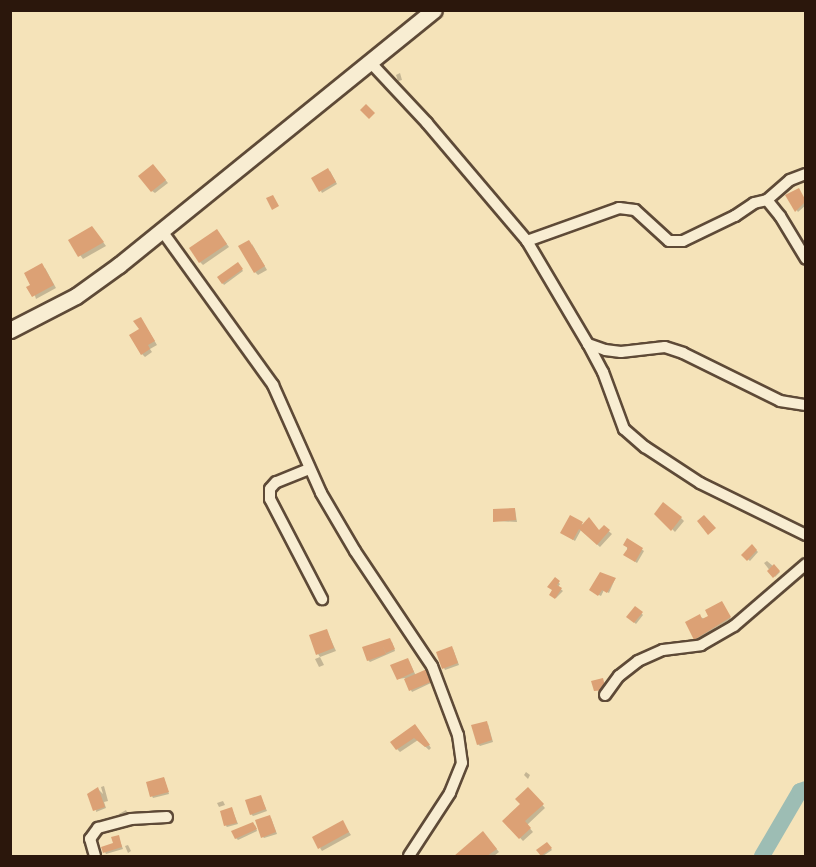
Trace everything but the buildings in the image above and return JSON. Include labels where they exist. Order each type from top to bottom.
[{"type":"street","points":[[10,330],[76,296],[162,231],[434,10]]},
{"type":"street","points":[[370,62],[427,123],[527,241],[603,372],[624,429],[645,447],[700,483],[806,535]]},
{"type":"street","points":[[527,241],[619,208],[635,210],[669,241],[683,241],[727,221],[754,203],[767,200],[790,180],[806,174]]},
{"type":"street","points":[[767,200],[780,216],[806,259]]},
{"type":"street","points":[[162,231],[273,385],[309,469],[355,551],[432,666],[458,735],[462,764],[450,793],[410,856]]},
{"type":"street","points":[[588,344],[605,350],[621,352],[664,347],[694,358],[780,401],[806,405]]},
{"type":"street","points":[[309,469],[276,482],[270,489],[270,499],[322,599]]},
{"type":"street","points":[[605,695],[619,676],[638,661],[663,650],[701,645],[718,637],[806,564]]},
{"type":"street","points":[[95,856],[90,839],[98,828],[131,819],[167,816]]},
{"type":"waterway","points":[[762,856],[800,791],[806,789]]}]
